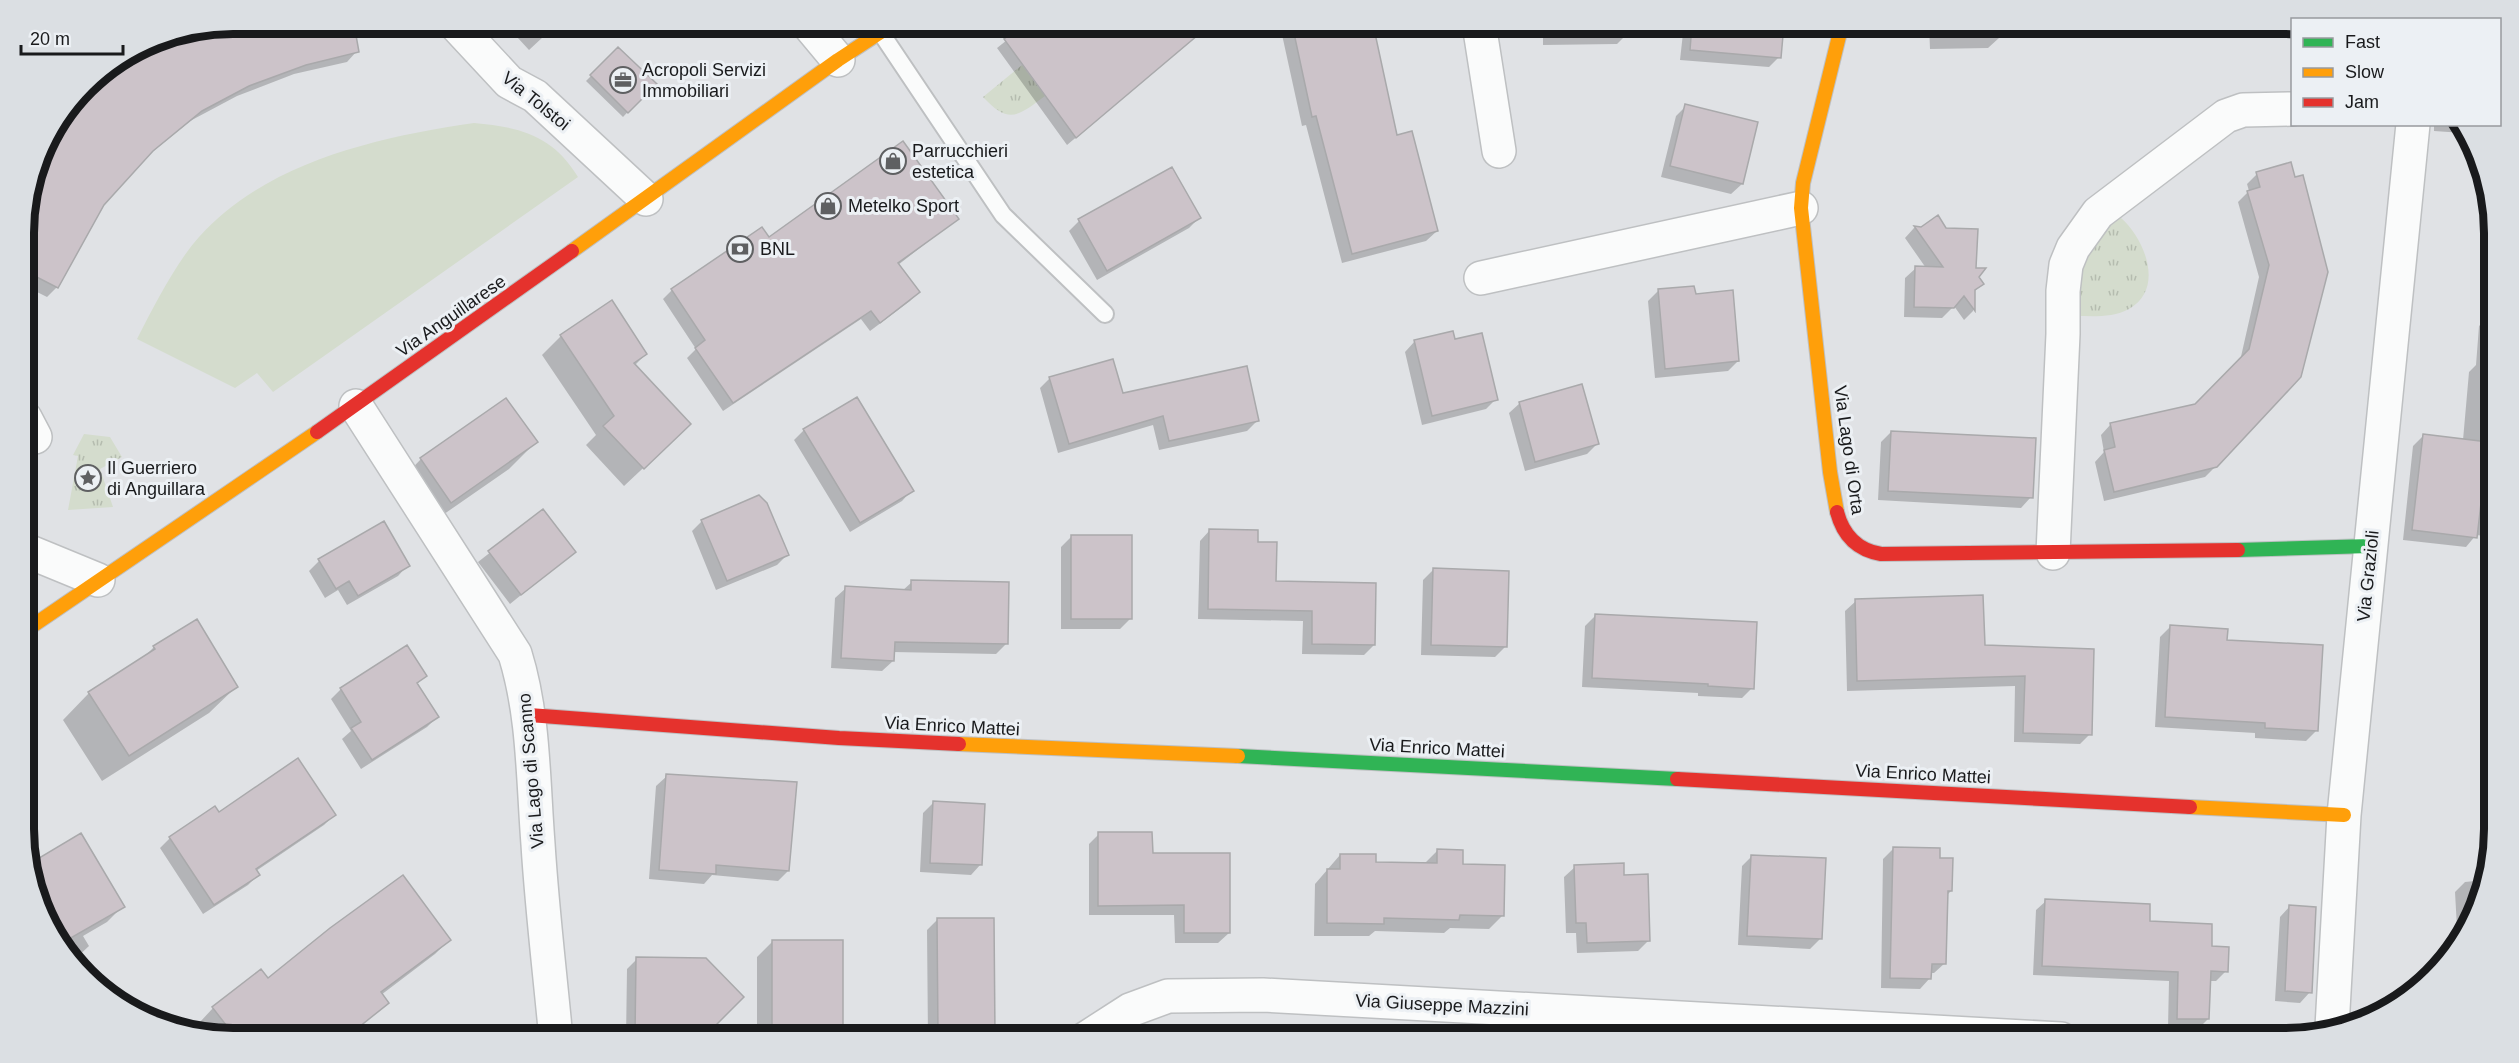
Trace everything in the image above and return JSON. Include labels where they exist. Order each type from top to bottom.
[{"type":"street","points":[[1481,34],[1498,151]]},
{"type":"street","name":"Via Lago di Orta","points":[[1839,34],[1803,183],[1801,208],[1830,472],[1836,511],[1843,529],[1852,542],[1863,550],[1898,554],[2370,546]]},
{"type":"street","name":"Via Tolstoi","points":[[465,35],[509,82],[535,96],[646,199]]},
{"type":"street","points":[[817,35],[838,60]]},
{"type":"street","name":"Via Anguillarese","points":[[34,624],[356,406],[838,60],[878,35]]},
{"type":"street","points":[[2053,553],[2063,291],[2066,265],[2073,248],[2098,213],[2226,116],[2243,110],[2291,108]]},
{"type":"street","name":"Via Grazioli","points":[[2332,1023],[2344,815],[2413,126]]},
{"type":"street","points":[[1481,278],[1801,208]]},
{"type":"street","name":"Via Lago di Scanno","points":[[356,406],[515,654],[525,686],[529,715],[541,884],[555,1028]]},
{"type":"street","points":[[34,554],[98,580]]},
{"type":"street","name":"Via Enrico Mattei","points":[[529,715],[839,738],[1402,764],[2344,815]]},
{"type":"street","name":"Via Giuseppe Mazzini","points":[[1102,1028],[1130,1010],[1168,996],[1263,995],[1862,1028]]},
{"type":"lane","points":[[891,35],[1003,215],[1105,314]]},
{"type":"green space","points":[[1022,65],[1045,96],[1028,109],[1007,114],[992,106],[983,97]]},
{"type":"green space","points":[[474,123],[506,127],[534,136],[558,151],[578,177],[273,392],[257,373],[235,388],[137,339],[165,286],[190,248],[226,211],[257,190],[290,172],[362,145]]},
{"type":"green space","points":[[2121,218],[2130,227],[2144,251],[2149,277],[2146,289],[2140,300],[2123,312],[2103,316],[2075,316],[2075,269],[2105,227]]},
{"type":"green space","points":[[84,434],[110,437],[122,457],[100,469],[113,507],[68,510],[78,456],[73,455]]},
{"type":"building","points":[[1294,34],[1375,34],[1397,135],[1412,131],[1438,231],[1352,254],[1316,116],[1312,117]]},
{"type":"building","points":[[1691,34],[1783,34],[1781,58],[1690,50]]},
{"type":"building","points":[[220,35],[356,35],[359,52],[306,65],[249,86],[202,111],[153,151],[104,205],[58,288],[35,276],[35,220],[41,182],[55,145],[68,123],[84,102],[119,71],[145,55],[169,45],[195,38]]},
{"type":"building","points":[[1010,35],[1199,35],[1076,138],[1004,39]]},
{"type":"building","name":"Acropoli Servizi Immobiliari","points":[[618,47],[657,84],[628,113],[590,75]]},
{"type":"building","points":[[1685,104],[1758,122],[1743,184],[1670,166]]},
{"type":"building","points":[[903,141],[959,219],[898,263],[920,292],[880,323],[871,311],[733,403],[695,348],[705,340],[671,289],[762,227],[769,237]]},
{"type":"building","points":[[2291,162],[2295,177],[2303,175],[2328,272],[2301,377],[2217,467],[2114,492],[2104,450],[2115,447],[2110,423],[2195,404],[2249,349],[2269,265],[2247,191],[2260,187],[2256,172]]},
{"type":"building","points":[[1172,167],[1201,218],[1107,271],[1078,219]]},
{"type":"building","points":[[1938,215],[1946,228],[1978,229],[1976,268],[1986,268],[1979,277],[1984,284],[1975,290],[1975,311],[1964,296],[1954,308],[1914,307],[1915,266],[1943,267],[1914,226],[1921,227]]},
{"type":"building","points":[[1694,286],[1696,294],[1733,290],[1739,361],[1665,369],[1658,289]]},
{"type":"building","points":[[612,300],[647,354],[634,363],[691,424],[644,469],[603,426],[614,416],[560,335]]},
{"type":"building","points":[[1453,331],[1455,339],[1482,333],[1498,400],[1432,416],[1414,340]]},
{"type":"building","points":[[1113,359],[1123,393],[1247,366],[1259,421],[1169,441],[1163,416],[1069,444],[1049,377]]},
{"type":"building","points":[[1582,384],[1599,444],[1535,462],[1519,402]]},
{"type":"building","points":[[857,397],[914,491],[860,523],[803,429]]},
{"type":"building","points":[[506,398],[538,442],[451,503],[420,458]]},
{"type":"building","points":[[1891,431],[2036,438],[2033,498],[1888,491]]},
{"type":"building","points":[[2423,434],[2484,442],[2484,477],[2477,538],[2412,530]]},
{"type":"building","points":[[759,495],[767,503],[789,555],[727,581],[701,520]]},
{"type":"building","points":[[543,509],[576,552],[521,595],[488,551]]},
{"type":"building","points":[[384,521],[410,566],[358,596],[349,581],[336,589],[318,559]]},
{"type":"building","points":[[1209,529],[1258,530],[1258,542],[1277,542],[1276,581],[1376,583],[1375,645],[1312,644],[1312,611],[1208,609]]},
{"type":"building","points":[[1071,535],[1132,535],[1132,619],[1071,619]]},
{"type":"building","points":[[1433,568],[1509,571],[1507,647],[1431,645]]},
{"type":"building","points":[[911,580],[1009,582],[1008,644],[895,642],[894,661],[841,658],[845,586],[911,590]]},
{"type":"building","points":[[1983,595],[1985,645],[2094,649],[2092,735],[2023,733],[2025,676],[1857,681],[1855,599]]},
{"type":"building","points":[[1595,614],[1757,622],[1754,689],[1708,686],[1708,684],[1592,678]]},
{"type":"building","points":[[197,619],[238,687],[129,756],[88,692],[155,649],[153,646]]},
{"type":"building","points":[[2170,625],[2228,629],[2227,640],[2323,645],[2318,731],[2265,728],[2265,723],[2165,717]]},
{"type":"building","points":[[407,645],[427,676],[417,683],[439,717],[372,760],[351,728],[361,722],[340,688]]},
{"type":"building","points":[[298,758],[336,815],[256,869],[260,875],[214,905],[169,837],[215,806],[219,812]]},
{"type":"building","points":[[666,774],[797,782],[789,871],[716,865],[716,874],[659,870]]},
{"type":"building","points":[[933,801],[985,804],[982,865],[930,863]]},
{"type":"building","points":[[1098,832],[1152,832],[1153,853],[1230,853],[1230,933],[1184,933],[1184,905],[1098,906]]},
{"type":"building","points":[[81,833],[125,907],[68,939],[50,906],[37,859]]},
{"type":"building","points":[[1893,847],[1940,848],[1940,858],[1953,858],[1952,891],[1948,891],[1946,964],[1932,964],[1931,979],[1890,978]]},
{"type":"building","points":[[1437,849],[1463,850],[1463,864],[1505,865],[1504,916],[1460,915],[1459,920],[1384,918],[1384,924],[1327,923],[1327,869],[1340,869],[1340,854],[1376,854],[1376,862],[1437,863]]},
{"type":"building","points":[[1751,855],[1826,858],[1822,939],[1747,936]]},
{"type":"building","points":[[1624,863],[1624,875],[1648,874],[1650,941],[1587,943],[1586,923],[1576,923],[1574,865]]},
{"type":"building","points":[[403,875],[451,940],[381,992],[389,1003],[358,1028],[228,1028],[212,1007],[261,969],[268,978],[330,928]]},
{"type":"building","points":[[2045,899],[2150,904],[2150,921],[2212,924],[2212,946],[2229,947],[2228,972],[2211,971],[2209,1019],[2177,1019],[2178,972],[2042,966]]},
{"type":"building","points":[[2289,905],[2316,907],[2312,993],[2285,991]]},
{"type":"building","points":[[937,918],[994,918],[995,1028],[938,1028]]},
{"type":"building","points":[[772,940],[843,940],[843,1028],[772,1028]]},
{"type":"building","points":[[636,957],[706,958],[744,997],[713,1028],[635,1028]]},
{"type":"traffic: fast","points":[[2238,550],[2370,546]]},
{"type":"traffic: fast","points":[[1238,756],[1677,779]]},
{"type":"traffic: slow","points":[[1837,512],[1830,472],[1801,208],[1803,183],[1839,34]]},
{"type":"traffic: slow","points":[[572,251],[877,35]]},
{"type":"traffic: slow","points":[[34,625],[317,432]]},
{"type":"traffic: slow","points":[[959,744],[1238,756]]},
{"type":"traffic: slow","points":[[2190,807],[2344,815]]},
{"type":"traffic: jam","points":[[317,432],[572,251]]},
{"type":"traffic: jam","points":[[1837,512],[1843,528],[1852,540],[1865,549],[1881,554],[2238,550]]},
{"type":"traffic: jam","points":[[529,715],[839,738],[959,744]]},
{"type":"traffic: jam","points":[[1677,779],[2190,807]]},
{"type":"place","name":"Acropoli Servizi Immobiliari","points":[[623,80]]},
{"type":"place","name":"Parrucchieri estetica","points":[[893,161]]},
{"type":"place","name":"Metelko Sport","points":[[828,206]]},
{"type":"place","name":"BNL","points":[[740,249]]},
{"type":"place","name":"Il Guerriero di Anguillara","points":[[88,478]]}]
